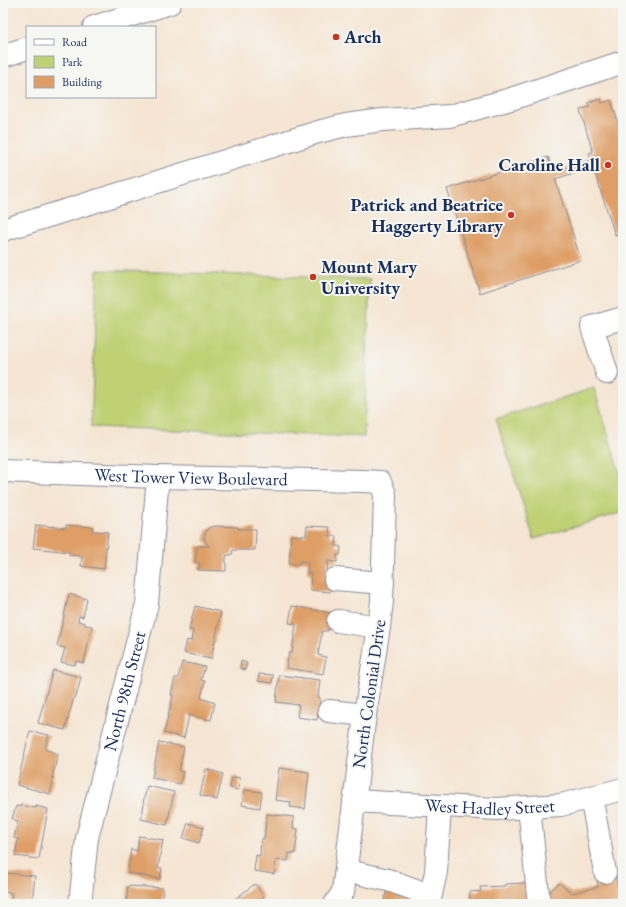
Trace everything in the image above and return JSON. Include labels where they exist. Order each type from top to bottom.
[{"type":"street","points":[[97,26],[170,3]]},
{"type":"street","points":[[3,56],[26,48]]},
{"type":"street","points":[[3,230],[318,132],[346,125],[384,120],[450,116],[511,99],[623,62]]},
{"type":"street","points":[[607,373],[592,327],[623,318]]},
{"type":"street","name":"West Tower View Boulevard","points":[[3,471],[158,477],[364,480],[380,482]]},
{"type":"street","name":"North 98th Street","points":[[80,904],[87,838],[147,604],[158,477]]},
{"type":"street","name":"North Colonial Drive","points":[[335,904],[343,892],[365,715],[382,601],[385,494],[380,482]]},
{"type":"street","points":[[335,580],[382,583]]},
{"type":"street","points":[[338,621],[379,627]]},
{"type":"street","points":[[329,711],[365,715]]},
{"type":"street","name":"West Hadley Street","points":[[354,801],[497,809],[562,805],[590,798],[622,794]]},
{"type":"street","points":[[590,798],[605,872]]},
{"type":"street","points":[[429,903],[436,872],[440,806]]},
{"type":"street","points":[[529,807],[539,904]]},
{"type":"street","points":[[346,872],[388,880],[416,890],[429,903]]},
{"type":"green space","points":[[97,270],[370,279],[364,437],[91,427]]},
{"type":"green space","points":[[594,388],[623,483],[623,512],[534,539],[496,419]]},
{"type":"building","name":"Patrick and Beatrice Haggerty Library","points":[[601,99],[602,103],[611,100],[620,128],[623,127],[623,232],[615,235],[593,167],[555,179],[581,260],[480,293],[447,189],[548,157],[553,172],[591,160],[589,153],[593,152],[580,110],[590,107],[588,103]]},
{"type":"building","points":[[36,525],[66,528],[66,525],[93,527],[92,531],[108,532],[104,569],[81,566],[82,556],[69,555],[70,552],[33,548]]},
{"type":"building","points":[[213,526],[238,527],[238,529],[256,529],[255,550],[233,550],[232,554],[226,556],[226,571],[198,570],[200,563],[195,563],[197,546],[209,546],[204,537],[208,528]]},
{"type":"building","points":[[307,526],[329,527],[330,536],[337,536],[336,546],[341,547],[340,555],[337,555],[337,562],[328,561],[327,571],[331,572],[330,592],[310,590],[311,573],[307,573],[308,562],[300,561],[300,564],[289,564],[291,535],[306,536]]},
{"type":"building","points":[[69,594],[87,599],[83,617],[79,616],[78,621],[85,623],[85,625],[92,626],[84,663],[76,661],[75,665],[61,662],[65,648],[57,646]]},
{"type":"building","points":[[195,606],[221,612],[211,659],[184,653],[187,640],[191,641],[193,630],[189,630]]},
{"type":"building","points":[[292,606],[331,613],[328,631],[322,631],[318,655],[326,657],[323,674],[286,668],[289,653],[292,653],[296,624],[289,623]]},
{"type":"building","points":[[241,661],[247,663],[245,670],[240,668]]},
{"type":"building","points":[[182,662],[205,667],[201,680],[205,681],[201,698],[215,703],[211,720],[189,715],[184,738],[164,733],[173,695],[171,695],[175,678],[178,678]]},
{"type":"building","points":[[53,670],[81,677],[65,730],[38,723]]},
{"type":"building","points":[[259,674],[273,675],[272,683],[258,681]]},
{"type":"building","points":[[279,675],[320,680],[318,697],[320,698],[317,720],[297,717],[299,705],[276,702]]},
{"type":"building","points":[[30,731],[49,735],[45,749],[58,754],[50,794],[17,785]]},
{"type":"building","points":[[159,742],[184,747],[179,771],[183,772],[180,784],[152,778]]},
{"type":"building","points":[[279,768],[309,772],[305,809],[290,807],[291,802],[275,800]]},
{"type":"building","points":[[206,769],[223,774],[217,800],[200,795]]},
{"type":"building","points":[[232,777],[240,778],[238,790],[230,788]]},
{"type":"building","points":[[147,786],[174,792],[167,825],[141,819]]},
{"type":"building","points":[[244,790],[262,792],[260,808],[242,805]]},
{"type":"building","points":[[3,792],[6,793],[4,807],[3,807]]},
{"type":"building","points":[[21,805],[36,808],[36,806],[48,809],[39,859],[15,856],[18,839],[14,838],[18,821],[12,819],[16,806],[20,807]]},
{"type":"building","points":[[267,814],[294,817],[293,828],[298,829],[295,854],[289,853],[288,861],[276,860],[274,874],[254,871],[256,855],[260,856],[261,839],[264,839]]},
{"type":"building","points":[[188,823],[204,827],[199,843],[183,838]]},
{"type":"building","points":[[139,836],[163,840],[158,868],[162,868],[160,879],[128,873],[131,849],[137,851]]},
{"type":"building","points":[[5,873],[35,876],[32,903],[11,901],[12,893],[3,892]]},
{"type":"building","points":[[616,877],[621,904],[555,904],[547,894],[559,883],[572,893],[598,887],[597,881]]},
{"type":"building","points":[[526,883],[527,904],[470,904],[470,892],[481,891],[480,887]]},
{"type":"building","points":[[255,884],[264,897],[260,901],[262,904],[228,904]]},
{"type":"building","points":[[128,886],[163,888],[162,901],[178,904],[126,904]]},
{"type":"building","points":[[387,889],[413,897],[411,904],[383,904]]},
{"type":"place","name":"Arch","points":[[336,37]]},
{"type":"place","name":"Caroline Hall","points":[[608,165]]},
{"type":"place","name":"Patrick and Beatrice Haggerty Library","points":[[511,215]]},
{"type":"place","name":"Mount Mary University","points":[[313,277]]}]
